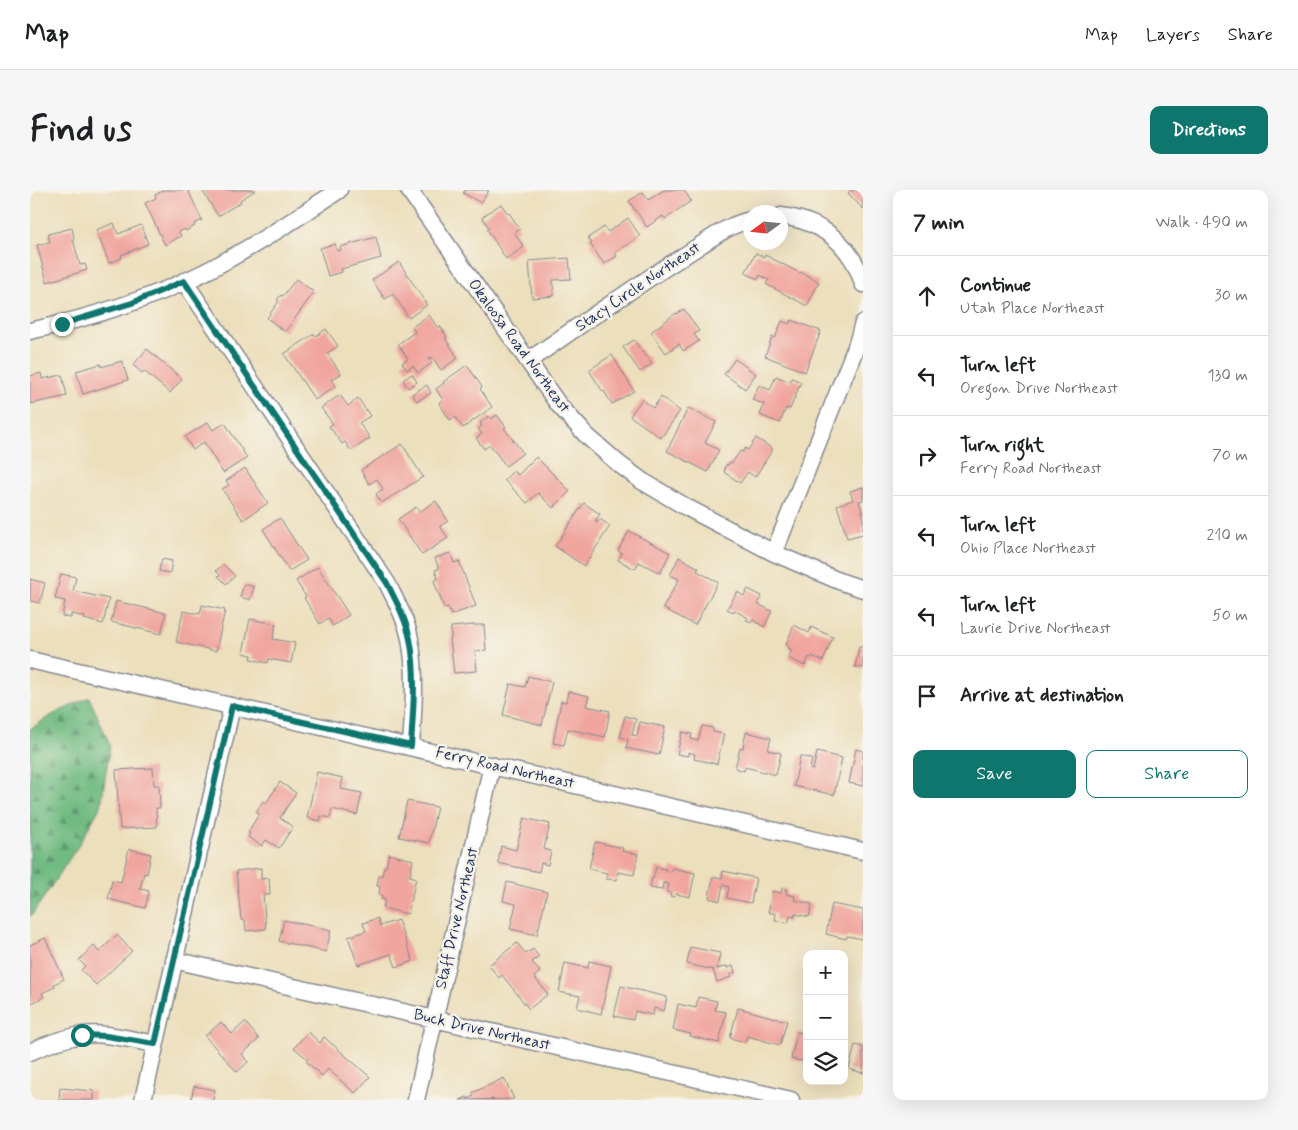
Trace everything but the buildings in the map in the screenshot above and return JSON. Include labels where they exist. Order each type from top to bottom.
[{"type":"street","points":[[30,331],[62,324],[132,303],[202,273],[254,245],[339,190]]},
{"type":"street","name":"Okaloosa Road Northeast","points":[[409,190],[558,404],[587,436],[642,481],[679,502],[774,553],[839,581],[863,588]]},
{"type":"street","points":[[788,217],[809,223],[830,234],[855,263],[863,284]]},
{"type":"street","name":"Stacy Circle Northeast","points":[[528,362],[665,268],[722,232],[743,222]]},
{"type":"street","points":[[184,281],[387,583],[400,607],[410,638],[413,660],[414,684],[411,746]]},
{"type":"street","points":[[774,553],[857,344],[863,323]]},
{"type":"street","name":"Ferry Road Northeast","points":[[30,660],[863,851]]},
{"type":"street","points":[[142,1100],[232,706]]},
{"type":"street","name":"Staff Drive Northeast","points":[[416,1100],[492,765]]},
{"type":"street","name":"Buck Drive Northeast","points":[[174,960],[790,1100]]},
{"type":"street","points":[[30,1052],[62,1039],[82,1035],[106,1036],[155,1044]]},
{"type":"green space","points":[[89,697],[110,745],[101,806],[78,846],[30,916],[30,729],[52,715]]},
{"type":"route","points":[[62,324],[132,303],[184,281],[387,583],[400,607],[410,638],[414,684],[411,746],[232,706],[155,1044],[106,1036],[82,1035]]}]
